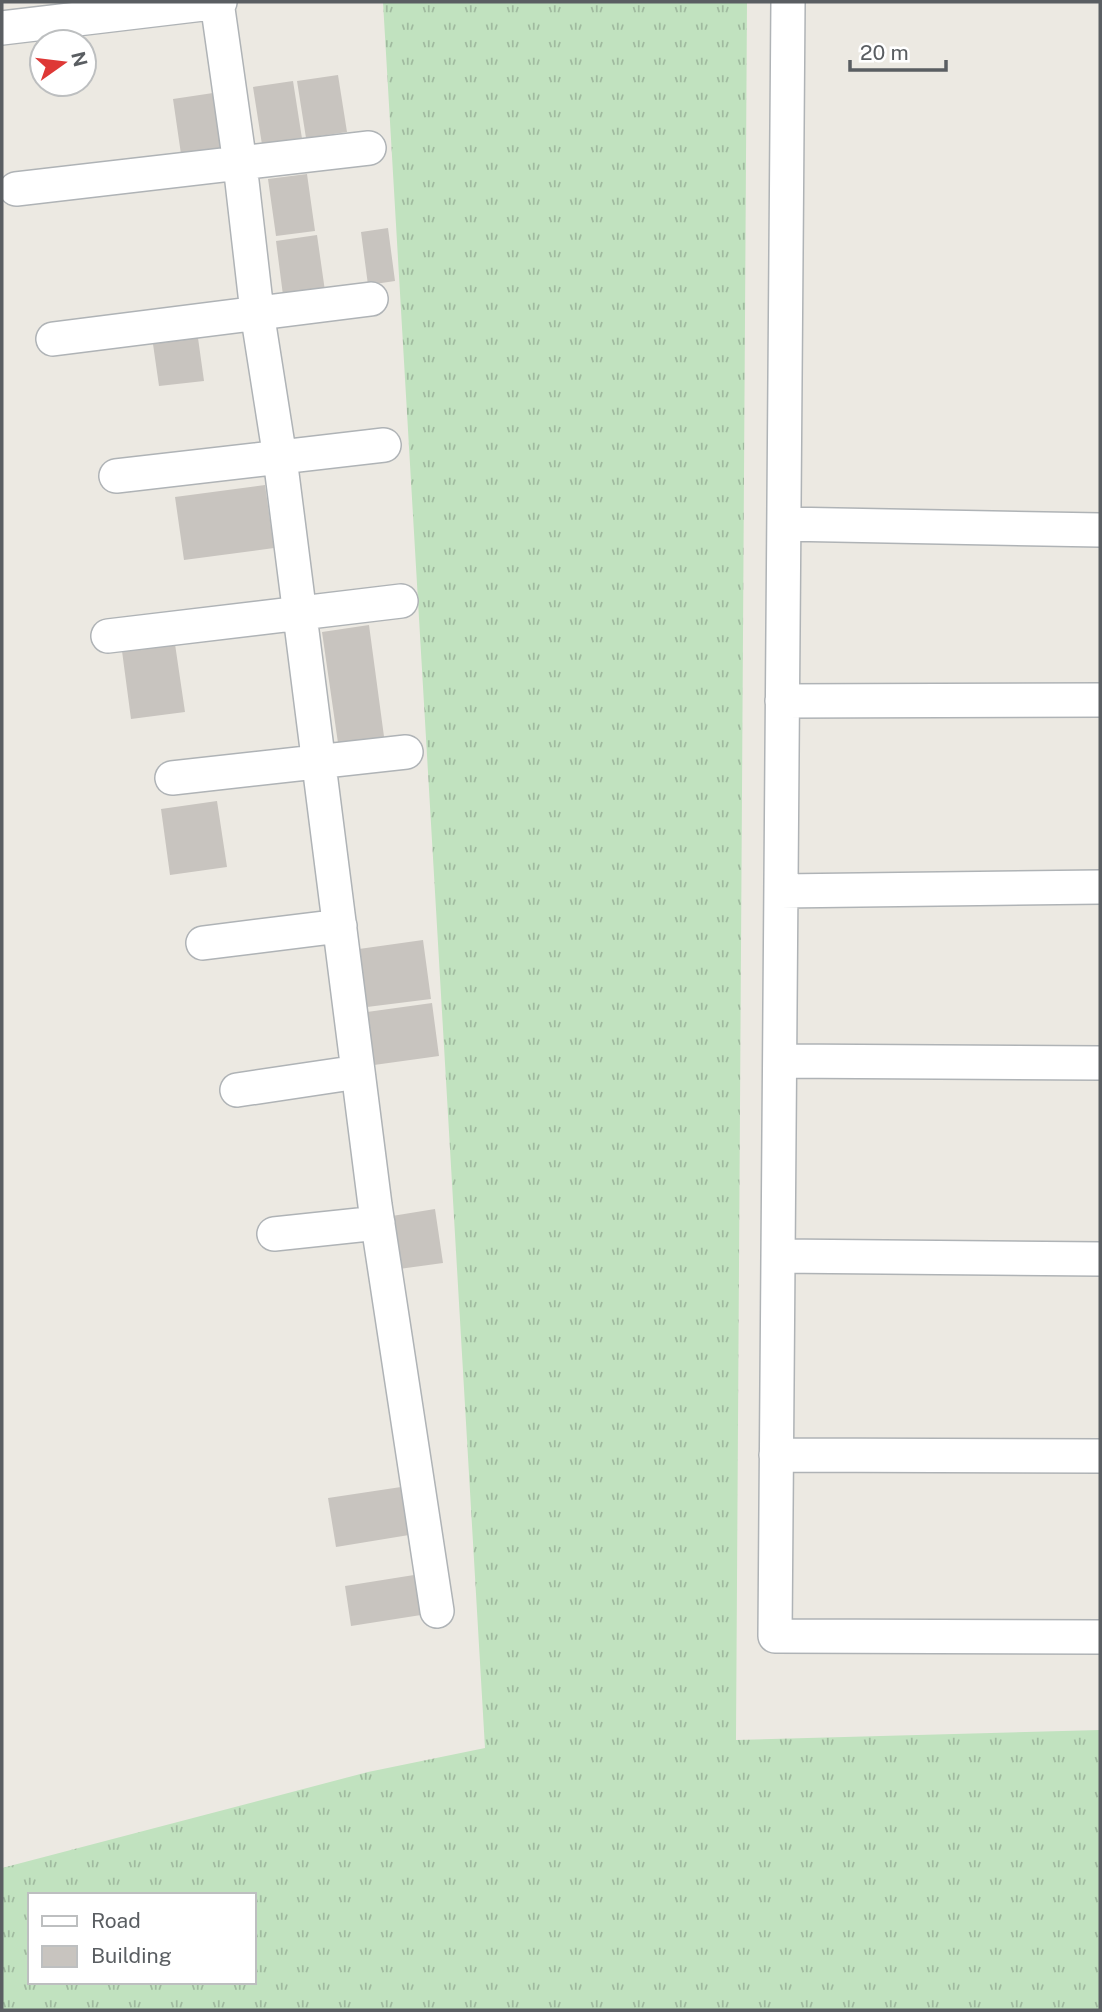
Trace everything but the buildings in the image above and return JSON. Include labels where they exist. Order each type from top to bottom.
[{"type":"street","points":[[2,28],[218,2],[257,312],[280,458],[320,763],[378,1223],[437,1611]]},
{"type":"street","points":[[788,2],[775,1636],[1100,1637]]},
{"type":"street","points":[[16,189],[369,148]]},
{"type":"street","points":[[53,339],[371,299]]},
{"type":"street","points":[[116,476],[384,445]]},
{"type":"street","points":[[784,524],[1100,530]]},
{"type":"street","points":[[108,636],[401,601]]},
{"type":"street","points":[[782,701],[1100,700]]},
{"type":"street","points":[[172,778],[406,752]]},
{"type":"street","points":[[781,891],[1100,887]]},
{"type":"street","points":[[204,943],[340,926]]},
{"type":"street","points":[[780,1061],[1100,1063]]},
{"type":"street","points":[[237,1090],[358,1072]]},
{"type":"street","points":[[274,1234],[378,1223]]},
{"type":"street","points":[[778,1255],[1100,1259]]},
{"type":"street","points":[[776,1455],[1100,1456]]},
{"type":"green space","points":[[383,2],[747,2],[736,1740],[1100,1730],[1100,2010],[2,2010],[2,1868],[368,1772],[485,1748]]}]
